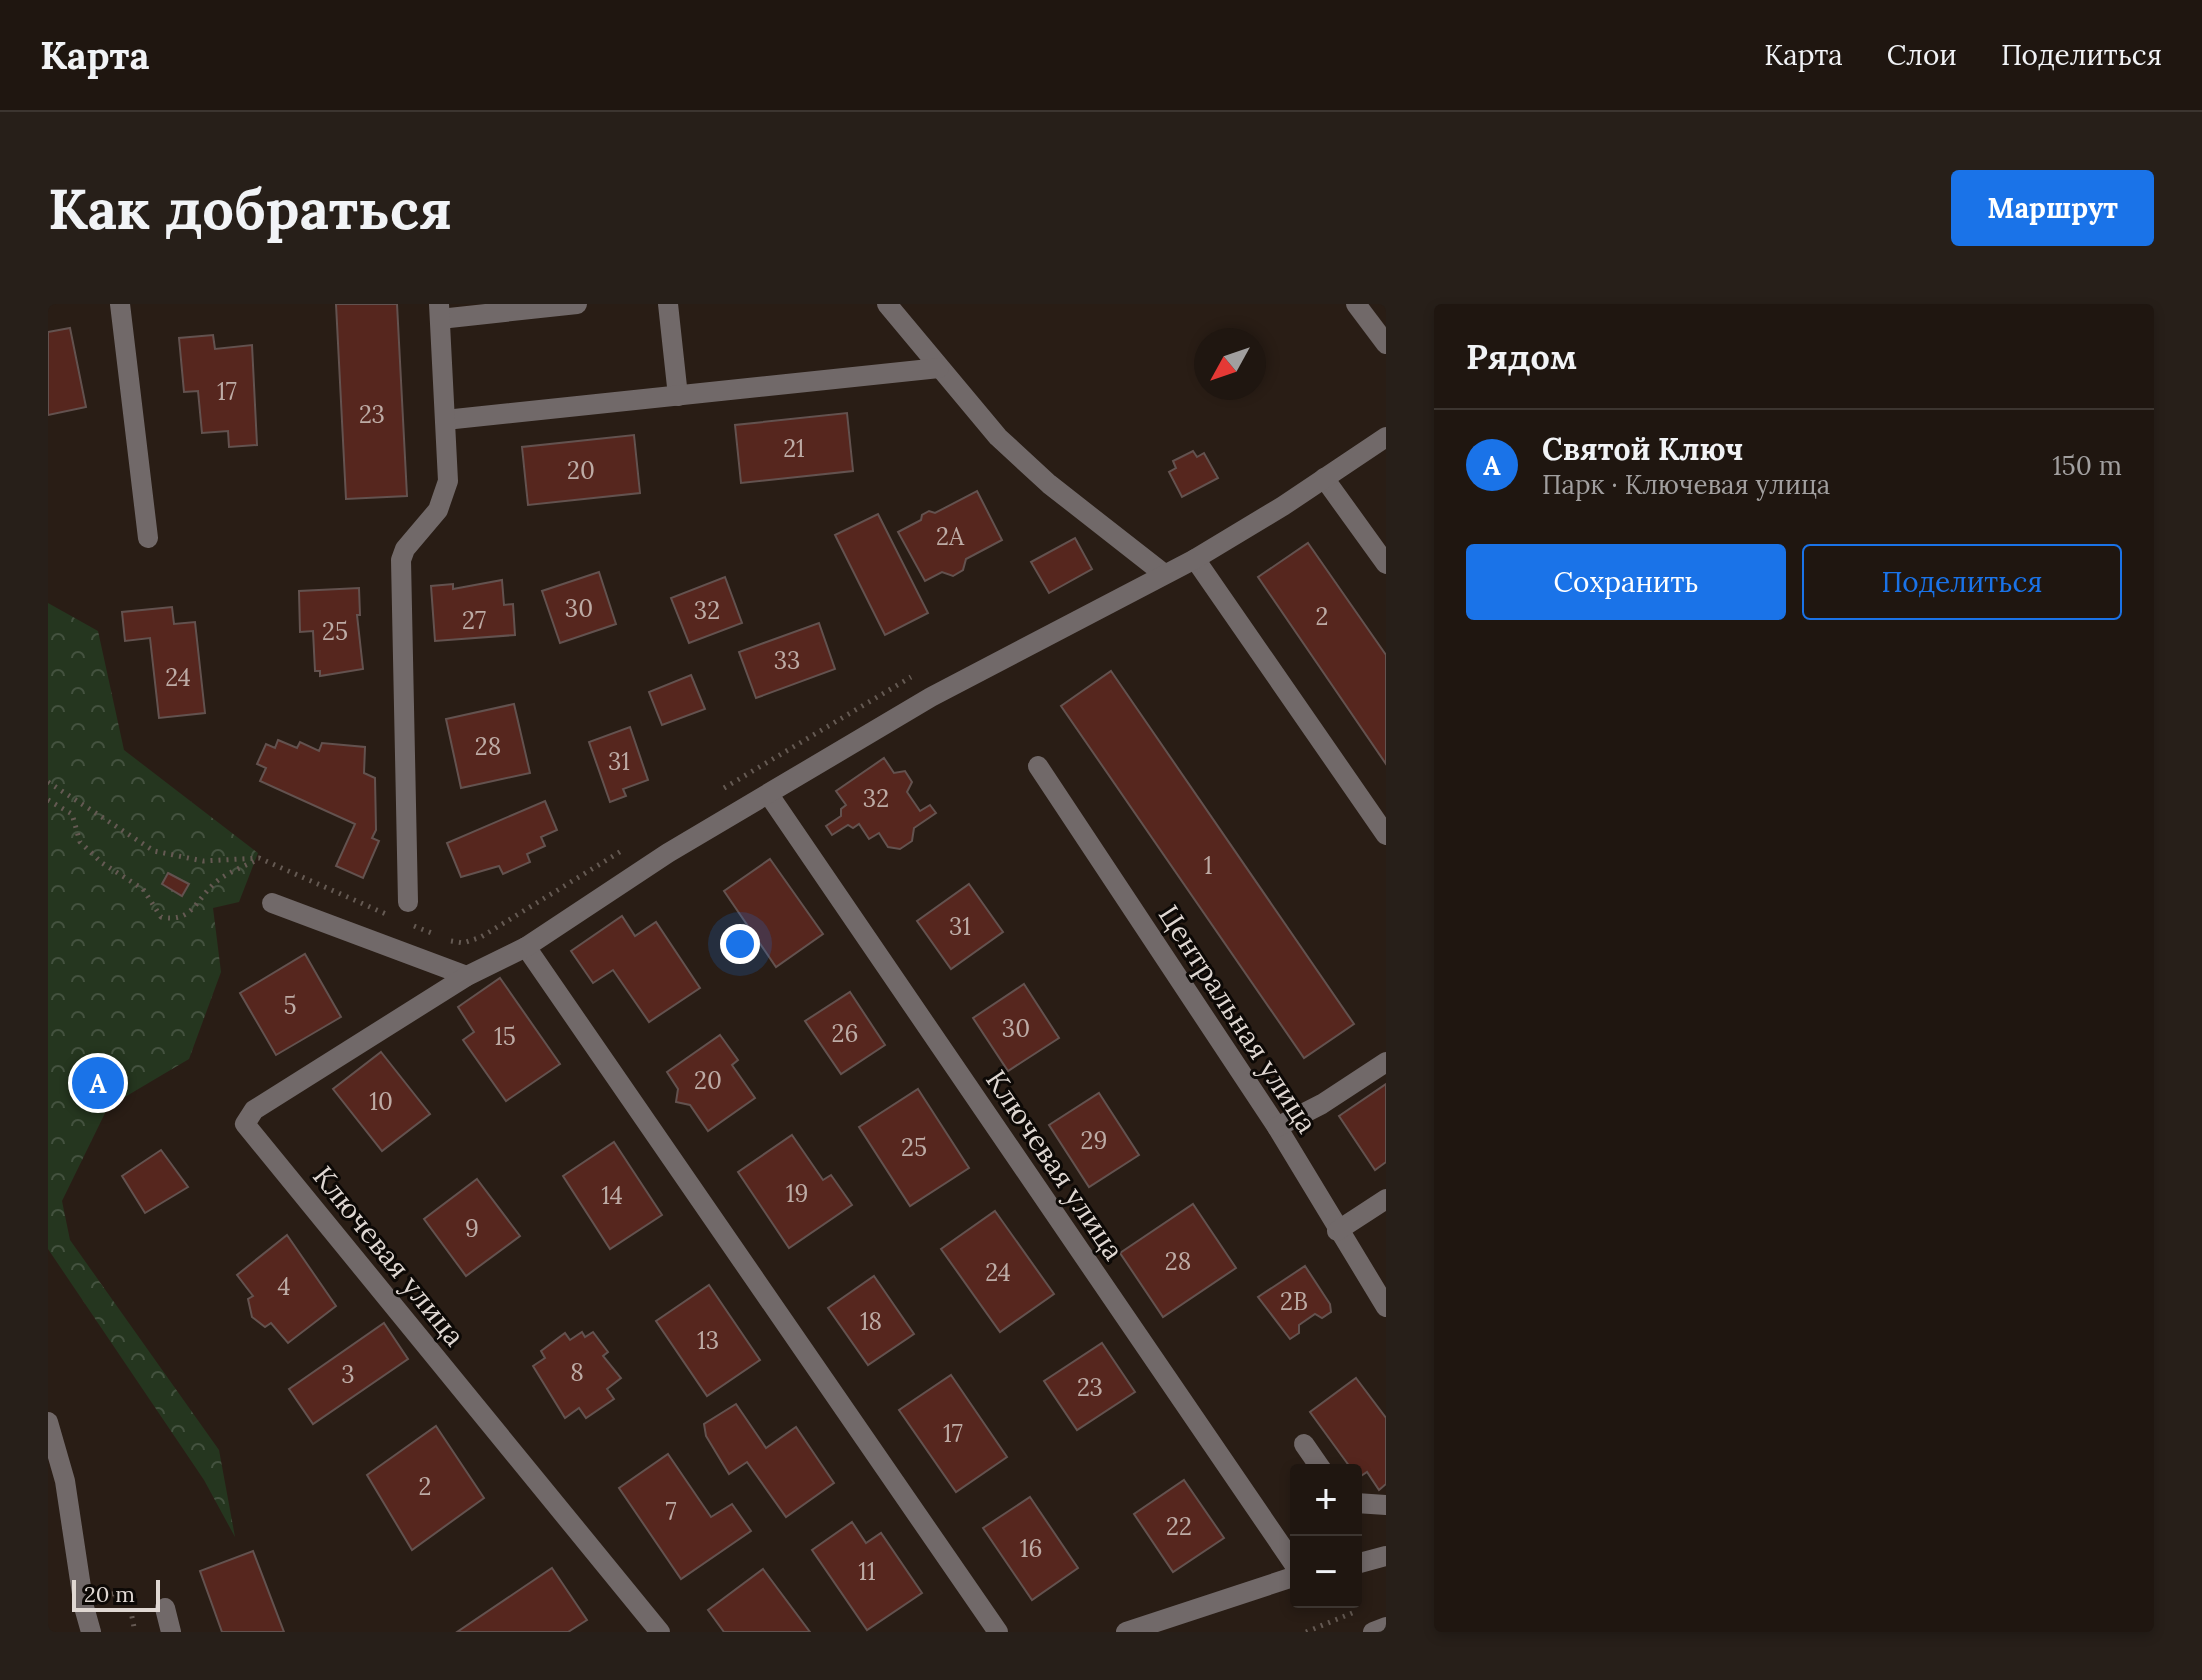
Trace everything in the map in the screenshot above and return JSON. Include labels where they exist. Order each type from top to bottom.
[{"type":"street","points":[[120,304],[148,538]]},
{"type":"street","points":[[408,902],[401,560],[405,549],[444,497],[448,481],[439,311],[577,304]]},
{"type":"street","points":[[668,304],[678,396]]},
{"type":"street","points":[[887,304],[973,412],[1022,460],[1164,574]]},
{"type":"street","points":[[1356,304],[1386,344]]},
{"type":"street","points":[[445,420],[939,368]]},
{"type":"street","name":"Ключевая улица","points":[[651,1629],[245,1124],[254,1110],[467,976],[526,947],[668,853],[931,697],[1195,559],[1386,437]]},
{"type":"street","points":[[1324,478],[1386,564]]},
{"type":"street","points":[[1195,559],[1386,835]]},
{"type":"street","name":"Центральная улица","points":[[1038,766],[1277,1127],[1337,1231],[1386,1307]]},
{"type":"street","name":"Ключевая улица","points":[[769,795],[1290,1558]]},
{"type":"street","points":[[272,903],[467,976]]},
{"type":"street","points":[[526,947],[998,1632]]},
{"type":"street","points":[[1277,1127],[1322,1104],[1386,1062]]},
{"type":"street","points":[[1337,1231],[1386,1199]]},
{"type":"street","points":[[48,1422],[65,1481],[91,1601],[91,1632]]},
{"type":"street","points":[[1304,1444],[1318,1464]]},
{"type":"street","points":[[1362,1503],[1386,1505]]},
{"type":"street","points":[[1362,1562],[1386,1556]]},
{"type":"street","points":[[1126,1632],[1290,1578]]},
{"type":"street","points":[[165,1608],[171,1632]]},
{"type":"street","points":[[1373,1632],[1386,1627]]},
{"type":"path","points":[[48,782],[154,851],[203,861],[259,858],[218,881],[191,914],[174,919],[161,917],[143,889],[102,863],[80,842],[72,814],[48,800]]},
{"type":"path","points":[[91,1601],[127,1592],[135,1632]]},
{"type":"path","points":[[1306,1632],[1363,1609]]},
{"type":"green space","points":[[48,603],[98,631],[124,750],[258,853],[239,902],[213,908],[221,972],[189,1059],[108,1107],[62,1201],[70,1240],[219,1450],[235,1537],[204,1480],[48,1249]]},
{"type":"building","points":[[336,304],[397,304],[407,496],[346,499]]},
{"type":"building","points":[[70,328],[86,407],[48,415],[48,332]]},
{"type":"building","points":[[213,335],[215,349],[252,345],[257,445],[229,447],[228,431],[202,433],[198,391],[184,392],[179,338]]},
{"type":"building","points":[[847,413],[853,471],[741,483],[735,425]]},
{"type":"building","points":[[634,435],[640,493],[528,505],[522,447]]},
{"type":"building","points":[[1193,451],[1197,457],[1204,453],[1218,478],[1182,497],[1169,472],[1176,468],[1173,461]]},
{"type":"building","points":[[977,491],[1002,540],[966,559],[963,570],[953,576],[942,572],[925,581],[898,532],[921,520],[922,515],[929,511],[935,513]]},
{"type":"building","points":[[878,514],[928,613],[885,635],[835,535]]},
{"type":"building","points":[[1075,538],[1092,569],[1049,593],[1031,562]]},
{"type":"building","points":[[1308,543],[1386,655],[1386,764],[1258,577]]},
{"type":"building","points":[[599,572],[616,624],[560,643],[542,591]]},
{"type":"building","points":[[725,577],[742,623],[689,643],[671,598]]},
{"type":"building","points":[[502,580],[504,605],[513,604],[515,635],[435,641],[431,586],[453,584],[453,589]]},
{"type":"building","points":[[359,588],[360,615],[357,615],[363,669],[320,676],[320,671],[315,671],[313,631],[300,632],[299,591]]},
{"type":"building","points":[[172,607],[174,624],[195,622],[205,713],[159,718],[150,638],[125,641],[122,612]]},
{"type":"building","points":[[819,623],[835,669],[756,698],[739,652]]},
{"type":"building","points":[[1111,671],[1354,1024],[1304,1058],[1061,706]]},
{"type":"building","points":[[691,675],[705,709],[662,725],[649,692]]},
{"type":"building","points":[[514,704],[530,773],[461,788],[446,719]]},
{"type":"building","points":[[630,727],[648,780],[623,789],[626,796],[610,802],[589,742]]},
{"type":"building","points":[[278,740],[297,748],[300,742],[319,751],[322,743],[365,747],[364,773],[375,778],[376,830],[372,838],[379,841],[363,878],[336,866],[355,824],[260,781],[266,768],[257,764],[266,744],[275,748]]},
{"type":"building","points":[[884,758],[894,773],[905,771],[912,782],[907,792],[920,811],[930,805],[936,813],[914,828],[912,841],[900,849],[888,847],[879,833],[869,839],[859,824],[853,828],[848,825],[832,835],[826,826],[841,816],[841,809],[846,805],[836,791]]},
{"type":"building","points":[[545,801],[557,830],[541,837],[545,846],[527,854],[530,862],[503,874],[499,866],[461,877],[447,843]]},
{"type":"building","points":[[770,859],[823,934],[776,967],[724,891]]},
{"type":"building","points":[[168,873],[189,884],[182,896],[162,884]]},
{"type":"building","points":[[969,884],[1003,932],[951,969],[917,921]]},
{"type":"building","points":[[622,916],[635,936],[656,922],[700,988],[649,1022],[613,970],[593,983],[571,951]]},
{"type":"building","points":[[305,954],[341,1017],[276,1055],[240,993]]},
{"type":"building","points":[[500,978],[560,1064],[506,1101],[463,1040],[474,1032],[458,1007]]},
{"type":"building","points":[[1024,984],[1059,1038],[1008,1071],[973,1018]]},
{"type":"building","points":[[850,992],[885,1045],[841,1074],[805,1021]]},
{"type":"building","points":[[720,1035],[738,1060],[732,1065],[755,1098],[708,1131],[690,1105],[676,1102],[678,1089],[667,1072]]},
{"type":"building","points":[[381,1052],[430,1114],[382,1151],[333,1089]]},
{"type":"building","points":[[1386,1084],[1386,1162],[1375,1170],[1339,1116]]},
{"type":"building","points":[[918,1089],[969,1168],[910,1206],[859,1127]]},
{"type":"building","points":[[1099,1093],[1139,1155],[1089,1187],[1049,1125]]},
{"type":"building","points":[[792,1135],[823,1180],[831,1175],[852,1205],[789,1248],[738,1172]]},
{"type":"building","points":[[614,1142],[662,1215],[610,1249],[563,1176]]},
{"type":"building","points":[[161,1150],[188,1187],[145,1213],[122,1176]]},
{"type":"building","points":[[477,1179],[520,1236],[466,1276],[424,1219]]},
{"type":"building","points":[[1193,1204],[1236,1268],[1163,1317],[1120,1253]]},
{"type":"building","points":[[995,1211],[1054,1294],[1000,1332],[941,1249]]},
{"type":"building","points":[[287,1235],[336,1306],[288,1343],[271,1323],[265,1327],[252,1317],[248,1299],[253,1296],[237,1275]]},
{"type":"building","points":[[1305,1266],[1330,1304],[1331,1312],[1322,1318],[1315,1314],[1299,1325],[1299,1333],[1290,1339],[1258,1297]]},
{"type":"building","points":[[874,1276],[914,1334],[868,1365],[828,1308]]},
{"type":"building","points":[[709,1285],[760,1360],[707,1396],[656,1321]]},
{"type":"building","points":[[384,1323],[408,1359],[313,1424],[289,1389]]},
{"type":"building","points":[[582,1332],[585,1337],[593,1332],[608,1352],[603,1356],[621,1378],[607,1389],[614,1399],[586,1418],[579,1408],[565,1418],[533,1366],[545,1358],[541,1351],[565,1333],[570,1340]]},
{"type":"building","points":[[1102,1343],[1135,1392],[1077,1430],[1044,1381]]},
{"type":"building","points":[[951,1375],[1007,1457],[956,1492],[899,1410]]},
{"type":"building","points":[[1356,1378],[1386,1418],[1386,1484],[1379,1490],[1367,1472],[1362,1475],[1362,1464],[1348,1464],[1310,1412]]},
{"type":"building","points":[[736,1404],[766,1448],[796,1427],[834,1483],[786,1517],[747,1462],[729,1474],[706,1436],[704,1424]]},
{"type":"building","points":[[436,1426],[484,1498],[412,1550],[367,1475]]},
{"type":"building","points":[[668,1454],[711,1517],[732,1504],[751,1531],[681,1579],[619,1488]]},
{"type":"building","points":[[1184,1480],[1224,1538],[1173,1572],[1134,1514]]},
{"type":"building","points":[[1030,1497],[1078,1568],[1032,1600],[983,1528]]},
{"type":"building","points":[[852,1522],[866,1543],[881,1533],[922,1593],[867,1630],[812,1550]]},
{"type":"building","points":[[253,1551],[284,1632],[222,1632],[200,1571]]},
{"type":"building","points":[[552,1568],[587,1620],[568,1632],[457,1632]]},
{"type":"building","points":[[763,1569],[810,1632],[724,1632],[708,1610]]},
{"type":"place","name":"Святой Ключ","points":[[98,1083]]}]
